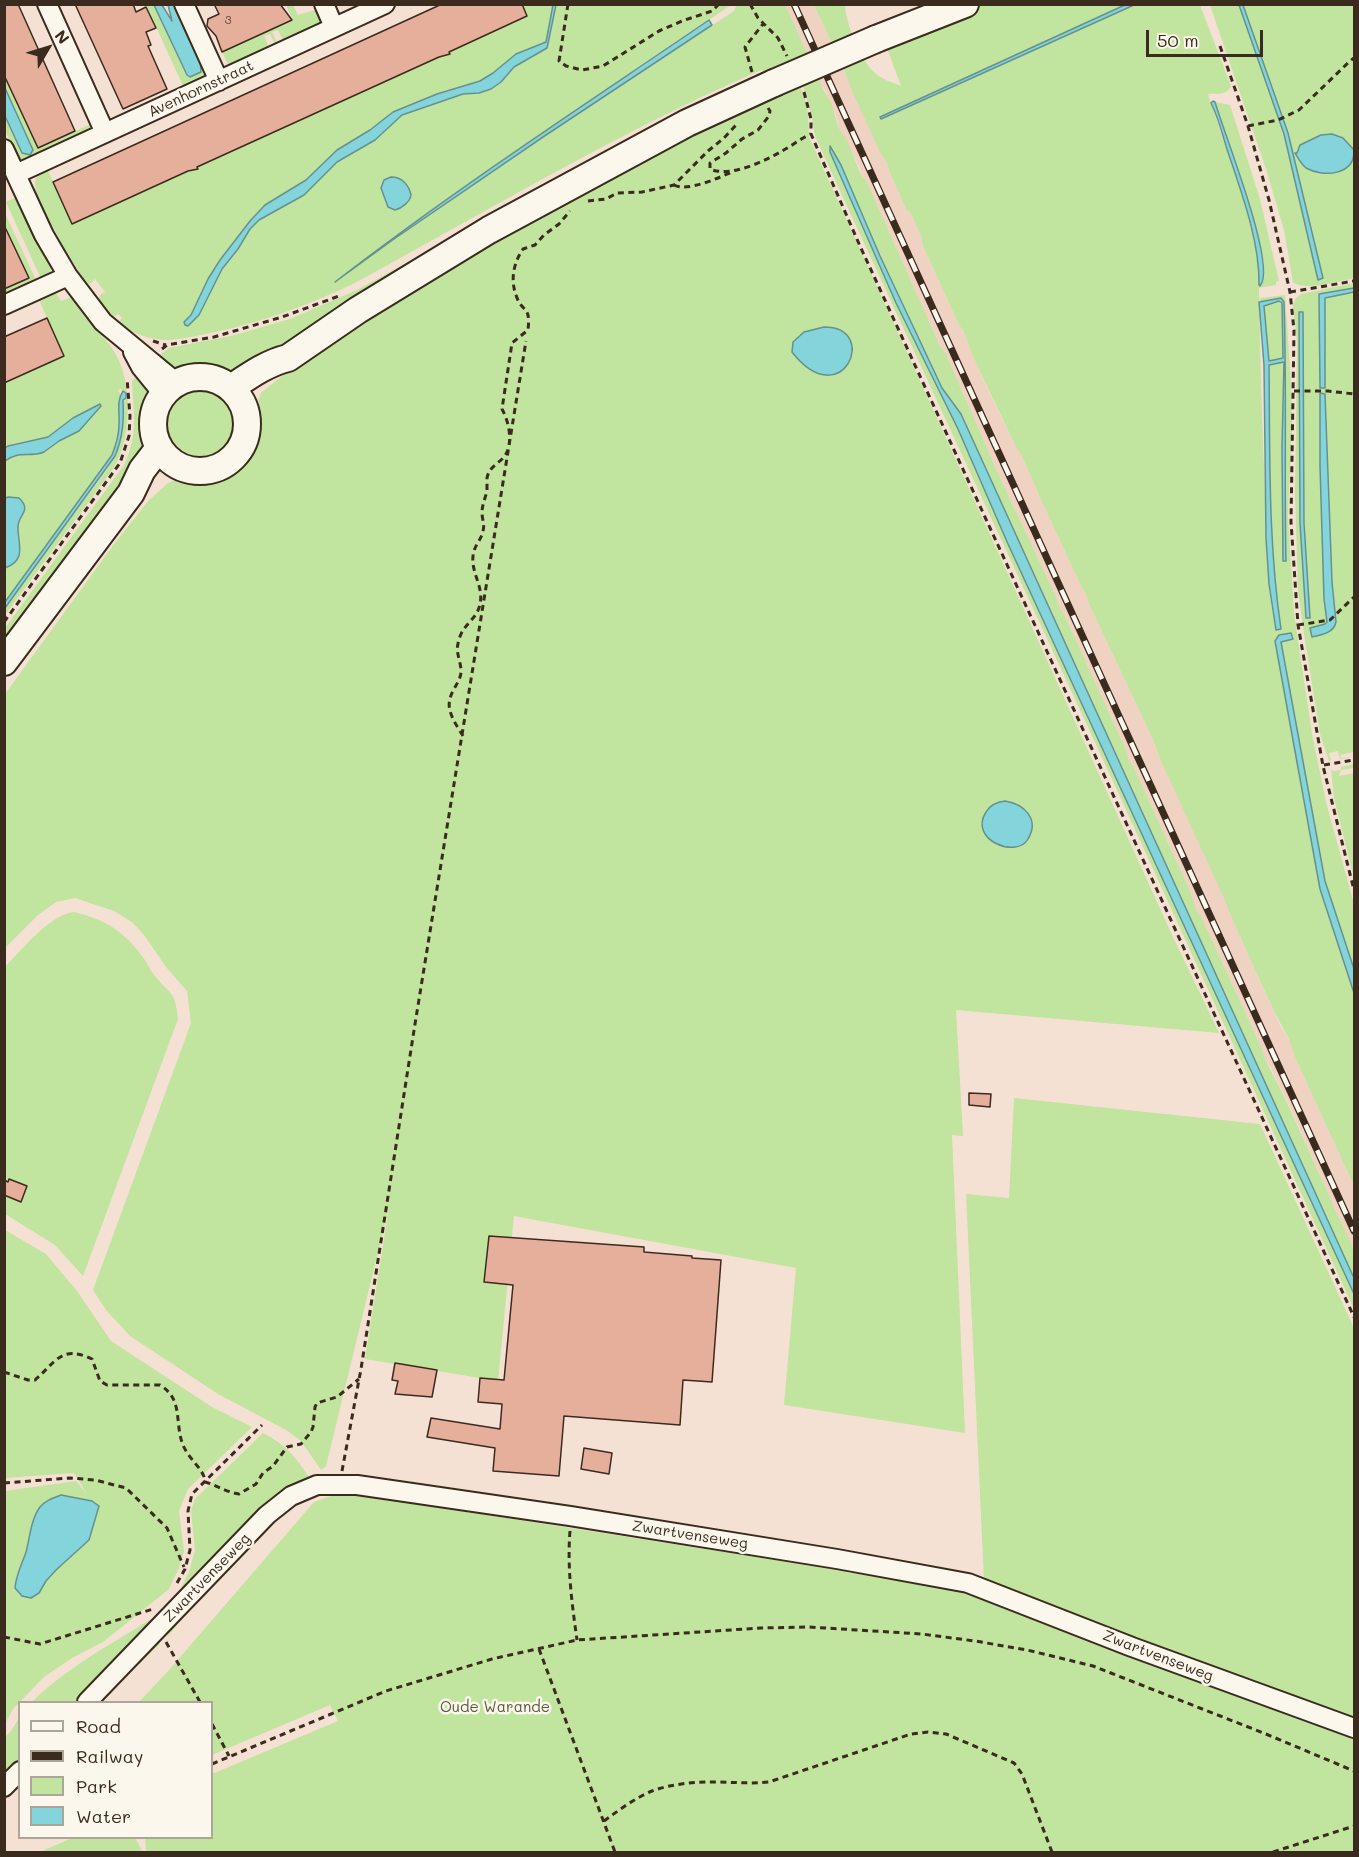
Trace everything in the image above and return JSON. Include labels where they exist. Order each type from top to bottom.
[{"type":"main road","points":[[237,396],[283,366],[288,358],[358,310],[489,230],[687,123],[876,39],[965,4]]},
{"type":"main road","points":[[204,377],[218,380],[237,396],[247,422],[245,439],[236,454],[224,465],[207,470],[190,470],[166,454],[154,435],[153,419],[157,405],[170,389],[190,378],[204,377]]},
{"type":"main road","points":[[4,662],[131,493],[151,480],[166,454]]},
{"type":"street","points":[[46,4],[105,133]]},
{"type":"street","points":[[184,4],[219,81]]},
{"type":"street","points":[[324,4],[334,27]]},
{"type":"street","name":"Avenhornstraat","points":[[16,174],[385,4]]},
{"type":"street","points":[[4,149],[44,235],[68,276],[103,322],[129,345],[150,359],[170,389]]},
{"type":"street","points":[[4,304],[68,276]]},
{"type":"street","name":"Zwartvenseweg","points":[[88,1701],[267,1515],[291,1496],[317,1485],[340,1484],[570,1516],[837,1559],[968,1583],[1132,1647],[1354,1728]]},
{"type":"street","points":[[4,1787],[18,1773]]},
{"type":"path","points":[[568,4],[559,61],[566,66],[582,70],[603,66],[659,32],[712,11],[719,4]]},
{"type":"path","points":[[732,172],[715,171],[711,169],[710,163],[742,139],[759,130],[769,116],[770,111],[764,89],[745,47],[763,24]]},
{"type":"path","points":[[1220,46],[1248,126],[1269,200],[1290,292],[1294,330],[1291,522],[1298,625],[1323,766],[1354,890]]},
{"type":"path","points":[[1248,126],[1285,118],[1299,110],[1354,58]]},
{"type":"path","points":[[584,201],[606,199],[617,194],[635,194],[674,184],[739,122]]},
{"type":"path","points":[[674,184],[679,188],[705,183],[780,153],[811,134],[865,256],[1354,1317]]},
{"type":"path","points":[[463,737],[450,710],[450,698],[458,683],[461,670],[456,653],[457,645],[465,626],[480,608],[482,592],[474,568],[475,545],[484,528],[482,512],[489,472],[504,456],[509,443],[507,418],[502,409],[513,344],[528,330],[528,312],[516,295],[513,269],[523,249],[535,245],[559,224],[574,206]]},
{"type":"path","points":[[1290,292],[1354,281]]},
{"type":"path","points":[[340,1484],[359,1379],[526,341]]},
{"type":"path","points":[[4,622],[120,463],[129,436],[128,380]]},
{"type":"path","points":[[1294,391],[1318,390],[1354,394]]},
{"type":"path","points":[[1298,625],[1330,621],[1354,597]]},
{"type":"path","points":[[1323,766],[1354,760]]},
{"type":"path","points":[[4,1372],[35,1380],[57,1358],[72,1354],[92,1359],[100,1381],[106,1385],[160,1384],[173,1396],[177,1406],[177,1424],[183,1445],[187,1454],[202,1471],[205,1482]]},
{"type":"path","points":[[205,1482],[213,1483],[231,1493],[239,1494],[251,1489],[287,1447],[297,1446],[307,1438],[313,1427],[317,1403],[337,1397],[359,1379]]},
{"type":"path","points":[[4,1483],[70,1478],[95,1480],[126,1488],[143,1502],[167,1528],[184,1569],[190,1550],[188,1511],[192,1494],[262,1425]]},
{"type":"path","points":[[570,1516],[569,1564],[577,1640]]},
{"type":"path","points":[[4,1637],[40,1644],[151,1610]]},
{"type":"path","points":[[213,1764],[386,1691],[492,1659],[577,1640],[809,1627],[922,1634],[1027,1650],[1093,1666],[1354,1771]]},
{"type":"path","points":[[158,1629],[199,1701]]},
{"type":"path","points":[[539,1649],[615,1852]]},
{"type":"path","points":[[213,1726],[230,1756]]},
{"type":"path","points":[[604,1821],[652,1791],[713,1782],[754,1784],[769,1782],[911,1734],[928,1732],[946,1734],[1014,1763],[1022,1774],[1052,1852]]},
{"type":"path","points":[[1273,1852],[1354,1826]]},
{"type":"shaded area","points":[[785,5],[814,5],[907,211],[910,212],[921,236],[923,246],[959,325],[966,335],[988,390],[1022,456],[1154,742],[1354,1186],[1354,1251],[1332,1207],[1329,1195],[1287,1101],[1265,1059],[1201,916],[1196,910],[1191,893],[996,469],[946,354],[940,346],[866,180],[861,175],[860,168],[838,127],[825,90]]},
{"type":"green space","points":[[764,4],[767,7],[767,5],[785,5],[832,105],[838,127],[847,140],[861,175],[866,180],[1191,893],[1196,909],[1348,1235],[1355,1259],[1354,1278],[961,414],[942,388],[832,148],[829,148],[896,303],[958,429],[1008,544],[1354,1294],[1354,1309],[815,136],[803,85],[797,87],[786,65],[234,375],[210,370],[177,370],[157,357],[169,348],[231,336],[290,319],[357,290],[574,170],[769,73],[761,70],[657,119],[336,292],[250,323],[181,339],[155,339],[142,336],[124,326],[119,322],[122,318],[118,314],[114,317],[99,302],[100,295],[105,292],[95,279],[90,284],[87,283],[79,272],[34,189],[38,177],[48,171],[73,224],[525,18],[527,16],[522,5],[553,5],[546,42],[516,54],[480,81],[437,94],[393,112],[370,130],[337,150],[306,180],[265,205],[220,260],[208,279],[189,319],[188,326],[199,315],[222,269],[259,220],[304,195],[337,162],[375,140],[402,115],[463,94],[479,93],[491,89],[501,82],[514,67],[547,48],[556,5]],"holes":[[[731,5],[736,6],[734,11],[543,137],[344,275],[393,237],[541,134]]]},
{"type":"green space","points":[[146,5],[154,5],[186,75],[200,59],[175,5],[178,5],[206,70],[202,79],[184,88]]},
{"type":"green space","points":[[286,5],[293,5],[298,15],[315,10],[315,5],[317,5],[323,23],[284,43],[278,30],[272,32],[278,45],[276,46],[270,34],[264,36],[270,49],[229,66],[222,52],[293,20]]},
{"type":"green space","points":[[814,5],[845,5],[851,31],[864,60],[878,75],[901,86],[887,48],[950,17],[983,5],[1127,5],[881,117],[882,119],[1134,5],[1200,5],[1231,86],[1224,93],[1208,94],[1247,213],[1257,258],[1259,286],[1264,280],[1264,262],[1253,216],[1215,102],[1230,105],[1260,199],[1279,281],[1276,285],[1259,288],[1267,562],[1276,630],[1280,629],[1273,563],[1269,365],[1284,362],[1282,446],[1283,561],[1285,561],[1284,302],[1280,298],[1261,302],[1260,298],[1285,295],[1291,382],[1292,424],[1288,516],[1294,613],[1312,734],[1326,802],[1354,904],[1354,969],[1325,881],[1320,858],[1281,642],[1291,640],[1279,635],[1291,730],[1320,889],[1354,993],[1354,1186],[1154,742],[1022,456],[974,359],[964,332],[923,246],[921,236],[910,212],[907,211],[887,163],[852,91],[835,47]]},
{"type":"green space","points":[[1210,5],[1354,5],[1354,151],[1341,137],[1328,135],[1313,140],[1298,149],[1296,155],[1301,163],[1349,166],[1354,157],[1354,278],[1314,286],[1298,285],[1293,282],[1284,230],[1266,169]]},
{"type":"green space","points":[[5,75],[38,148],[89,125],[92,130],[27,159],[16,156],[5,130],[4,116],[22,153],[33,150],[5,88]]},
{"type":"green space","points":[[800,87],[806,105],[809,137],[1173,937],[1219,1033],[956,1010],[963,1136],[952,1135],[965,1433],[784,1405],[796,1268],[514,1216],[498,1381],[365,1359],[389,1207],[326,1466],[321,1470],[301,1441],[286,1430],[218,1394],[130,1336],[106,1310],[93,1290],[191,1023],[187,991],[132,922],[114,911],[75,898],[56,902],[37,916],[5,948],[5,694],[114,544],[149,500],[168,483],[187,476],[207,480],[230,470],[249,448],[253,436],[255,409],[261,393],[315,349],[494,236],[762,98]]},
{"type":"green space","points":[[17,197],[52,265],[50,274],[42,281],[6,202]]},
{"type":"green space","points":[[4,211],[36,280],[5,295],[5,289],[28,278],[5,225]]},
{"type":"green space","points":[[1354,283],[1354,288],[1319,294],[1325,388],[1325,298],[1354,292],[1354,752],[1340,755],[1341,758],[1354,757],[1340,759],[1338,751],[1329,753],[1331,761],[1329,761],[1320,734],[1298,590],[1295,494],[1297,342],[1293,305],[1301,294]],"holes":[[[1299,312],[1303,312],[1306,618],[1300,523]],[[1321,393],[1325,394],[1332,582],[1336,625],[1310,628],[1327,622],[1324,599],[1320,466]]]},
{"type":"green space","points":[[56,293],[61,301],[72,297],[83,315],[115,353],[125,380],[127,427],[119,457],[113,469],[5,615],[5,608],[107,469],[116,451],[121,432],[124,391],[120,389],[118,391],[120,393],[119,432],[112,455],[5,602],[5,568],[9,566],[20,541],[18,524],[23,514],[8,497],[5,499],[5,461],[14,456],[35,454],[48,449],[88,422],[99,404],[73,418],[48,437],[12,444],[5,448],[5,383],[64,356],[39,300]]},
{"type":"green space","points":[[1280,301],[1282,303],[1283,358],[1269,361],[1264,306]]},
{"type":"green space","points":[[139,374],[150,391],[148,450],[5,647],[5,628],[124,465],[129,454],[133,433],[132,381]]},
{"type":"green space","points":[[208,388],[220,394],[229,403],[235,415],[233,435],[225,446],[208,456],[194,456],[177,446],[169,435],[167,415],[177,398],[188,390]]},
{"type":"green space","points":[[1354,764],[1354,768],[1341,770],[1341,767]]},
{"type":"green space","points":[[1331,769],[1341,770],[1339,776],[1354,773],[1354,878],[1334,798]]},
{"type":"green space","points":[[74,912],[112,927],[128,939],[174,998],[178,1019],[83,1276],[55,1245],[5,1214],[4,968],[46,926],[65,914]]},
{"type":"green space","points":[[1014,1098],[1260,1124],[1354,1328],[1354,1719],[984,1580],[966,1194],[1009,1198]]},
{"type":"green space","points":[[5,1230],[46,1254],[77,1291],[111,1341],[212,1407],[252,1427],[188,1489],[179,1511],[184,1551],[169,1589],[103,1642],[72,1658],[44,1677],[21,1701],[18,1701],[5,1724],[5,1491],[76,1481],[87,1494],[74,1473],[5,1478]],"holes":[[[99,1506],[89,1540],[56,1570],[39,1593],[16,1578],[29,1537]]]},
{"type":"green space","points":[[263,1433],[289,1452],[309,1477],[287,1490],[168,1636],[159,1613],[176,1598],[189,1572],[195,1550],[191,1511],[195,1499]]},
{"type":"green space","name":"Oude Warande","points":[[336,1494],[352,1494],[849,1573],[929,1583],[986,1600],[1354,1734],[1354,1852],[146,1852],[145,1839],[213,1839],[213,1774],[338,1721],[330,1705],[213,1755],[213,1701],[140,1701],[314,1502]]},
{"type":"green space","points":[[151,1619],[160,1644],[100,1701],[33,1701],[59,1678]]},
{"type":"green space","points":[[18,1720],[18,1763],[5,1777],[5,1737]]},
{"type":"green space","points":[[70,1839],[136,1839],[143,1852],[40,1852]]},
{"type":"water","points":[[1127,4],[1134,5],[881,119],[880,117]]},
{"type":"water","points":[[154,5],[162,5],[172,21],[168,5],[175,5],[200,59],[201,72],[190,77],[187,75]]},
{"type":"water","points":[[553,5],[556,5],[547,48],[514,67],[501,82],[479,93],[463,94],[402,115],[375,140],[337,162],[304,195],[259,220],[222,269],[199,315],[188,326],[185,325],[184,322],[191,315],[220,260],[265,205],[306,180],[337,150],[370,130],[393,112],[437,94],[480,81],[516,54],[546,42]]},
{"type":"water","points":[[1239,5],[1243,5],[1288,133],[1323,278],[1318,280],[1284,134]]},
{"type":"water","points":[[709,20],[712,25],[543,137],[335,282],[473,181]]},
{"type":"water","points":[[5,88],[33,150],[30,155],[22,153],[5,116]]},
{"type":"water","points":[[1213,101],[1238,168],[1256,227],[1264,274],[1260,286],[1253,233],[1220,124],[1211,103]]},
{"type":"water","points":[[1332,134],[1343,138],[1354,150],[1349,165],[1337,172],[1329,173],[1306,168],[1295,153],[1300,145],[1321,135]]},
{"type":"water","points":[[830,146],[841,165],[880,256],[942,388],[961,414],[1354,1278],[1354,1294],[1008,544],[958,429],[896,303],[830,152]]},
{"type":"water","points":[[391,177],[404,182],[411,195],[405,204],[395,210],[388,207],[381,188],[384,180]]},
{"type":"water","points":[[1354,288],[1354,292],[1325,298],[1325,388],[1320,388],[1319,294]]},
{"type":"water","points":[[1281,298],[1284,302],[1286,561],[1283,561],[1284,362],[1269,365],[1272,531],[1281,629],[1276,630],[1269,584],[1266,538],[1264,365],[1259,302]],"holes":[[[1279,301],[1282,303],[1283,358],[1269,361],[1264,306]]]},
{"type":"water","points":[[1299,312],[1303,312],[1304,523],[1310,618],[1306,618],[1300,523]]},
{"type":"water","points":[[824,327],[841,331],[850,340],[852,352],[848,364],[839,372],[826,375],[810,369],[792,352],[793,342],[804,332]]},
{"type":"water","points":[[123,391],[126,393],[126,398],[123,400],[120,442],[115,456],[5,608],[5,602],[112,455],[118,437],[119,403]]},
{"type":"water","points":[[1320,393],[1325,394],[1332,582],[1336,622],[1330,631],[1312,637],[1310,628],[1327,622],[1324,599]]},
{"type":"water","points":[[100,404],[101,406],[79,431],[44,452],[15,456],[5,461],[5,448],[8,446],[48,437],[73,418]]},
{"type":"water","points":[[19,498],[25,510],[18,524],[19,556],[12,565],[5,568],[4,499]]},
{"type":"water","points":[[1291,633],[1293,639],[1281,642],[1325,881],[1354,969],[1354,993],[1320,889],[1275,641],[1279,635]]},
{"type":"water","points":[[1005,801],[1024,809],[1031,819],[1031,832],[1022,845],[1005,847],[996,844],[983,831],[982,822],[986,812],[994,804]]},
{"type":"water","points":[[61,1495],[92,1501],[99,1506],[89,1540],[56,1570],[39,1593],[31,1598],[22,1596],[15,1588],[35,1517],[40,1507]]},
{"type":"building","points":[[4,4],[18,4],[75,131],[38,148],[4,75]]},
{"type":"building","points":[[75,4],[133,4],[136,12],[146,7],[156,28],[146,32],[151,45],[148,46],[167,89],[123,109]]},
{"type":"building","points":[[214,4],[280,4],[292,20],[222,52],[216,36],[207,26],[208,19],[219,14]]},
{"type":"building","points":[[442,4],[522,4],[527,16],[449,52],[450,54],[72,224],[53,182]]},
{"type":"building","points":[[4,225],[29,278],[4,289]]},
{"type":"building","points":[[47,318],[64,356],[4,383],[4,337]]},
{"type":"building","points":[[969,1093],[991,1094],[990,1107],[969,1105]]},
{"type":"building","points":[[9,1179],[27,1186],[21,1202],[4,1195],[4,1180],[8,1182]]},
{"type":"building","points":[[489,1236],[644,1247],[644,1252],[721,1260],[712,1382],[683,1380],[680,1425],[564,1416],[559,1476],[493,1471],[495,1448],[427,1437],[431,1418],[500,1429],[502,1404],[478,1402],[480,1378],[504,1380],[513,1285],[484,1282]]},
{"type":"building","points":[[395,1363],[437,1370],[432,1397],[395,1394],[398,1381],[392,1380]]},
{"type":"building","points":[[584,1448],[612,1453],[609,1474],[581,1469]]},
{"type":"railway","points":[[794,4],[1354,1231]]}]
